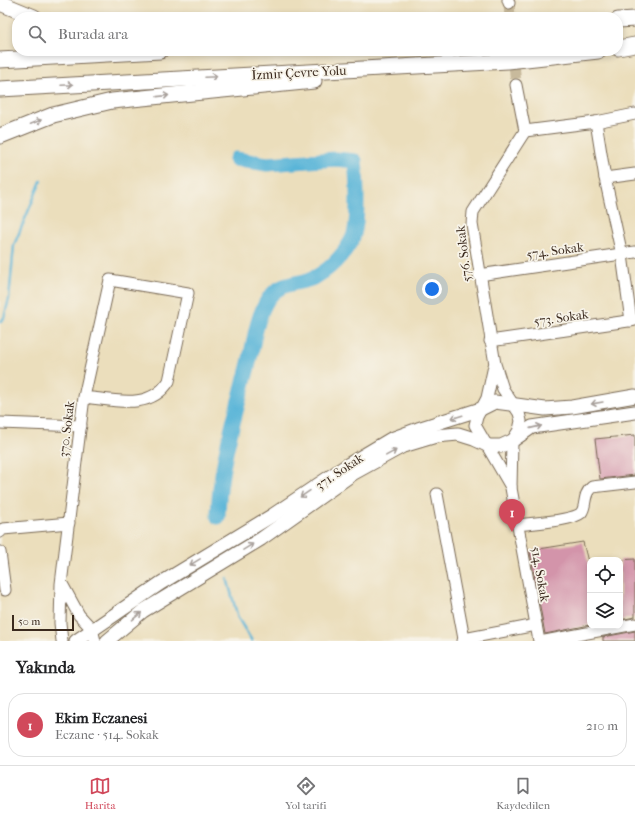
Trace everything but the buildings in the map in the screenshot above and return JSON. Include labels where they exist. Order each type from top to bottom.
[{"type":"highway","points":[[0,2],[23,12]]},
{"type":"highway","points":[[623,19],[635,18]]},
{"type":"highway","points":[[623,47],[635,45]]},
{"type":"highway","points":[[0,60],[71,56]]},
{"type":"highway","name":"İzmir Çevre Yolu","points":[[0,89],[508,61],[553,56]]},
{"type":"highway","points":[[0,136],[53,115],[112,101],[383,75],[444,64]]},
{"type":"main road","name":"371. Sokak","points":[[76,641],[94,635],[161,583],[273,515],[371,450],[418,429],[481,409],[495,402],[513,406],[552,408],[572,407],[635,396]]},
{"type":"main road","points":[[489,446],[501,446],[512,441],[532,427],[635,412]]},
{"type":"main road","name":"371. Sokak","points":[[107,641],[143,611],[261,539],[354,473],[403,446],[436,436],[458,434],[474,438],[489,446]]},
{"type":"street","points":[[516,85],[525,131],[596,122],[635,114]]},
{"type":"street","points":[[596,122],[605,178],[622,255],[633,321]]},
{"type":"street","name":"576. Sokak","points":[[494,364],[479,275],[472,224],[473,212],[525,131]]},
{"type":"street","points":[[605,178],[635,174]]},
{"type":"street","name":"574. Sokak","points":[[479,275],[635,252]]},
{"type":"street","name":"370. Sokak","points":[[62,641],[60,623],[61,584],[84,397],[110,280],[188,293],[169,381],[158,394],[141,401],[84,397]]},
{"type":"street","name":"573. Sokak","points":[[490,340],[633,321]]},
{"type":"street","points":[[494,364],[503,389],[519,413],[521,421],[519,430],[512,441],[512,488]]},
{"type":"street","points":[[494,364],[487,398],[477,417],[475,425],[479,434],[489,446],[512,488]]},
{"type":"street","points":[[0,424],[81,426]]},
{"type":"street","points":[[518,525],[572,517],[581,513],[584,506],[584,498],[592,488],[635,482]]},
{"type":"street","name":"514. Sokak","points":[[512,488],[539,641]]},
{"type":"street","points":[[437,494],[464,640],[536,626]]},
{"type":"street","points":[[0,532],[3,529],[69,523]]},
{"type":"street","points":[[0,552],[4,590]]},
{"type":"street","points":[[61,584],[79,615],[94,635]]},
{"type":"street","points":[[544,641],[591,637],[635,624]]},
{"type":"waterway","points":[[218,517],[221,478],[229,439],[256,330],[264,306],[268,299],[277,290],[317,276],[324,272],[341,256],[353,237],[357,211],[355,161],[336,159],[267,164],[236,159]]},
{"type":"waterway","points":[[0,322],[4,318],[9,299],[14,245],[41,181]]},
{"type":"waterway","points":[[227,578],[238,618],[252,641]]},
{"type":"tunnel","points":[[509,3],[510,12]]},
{"type":"tunnel","points":[[513,56],[516,85]]},
{"type":"place","name":"Ekim Eczanesi","points":[[512,532]]}]
